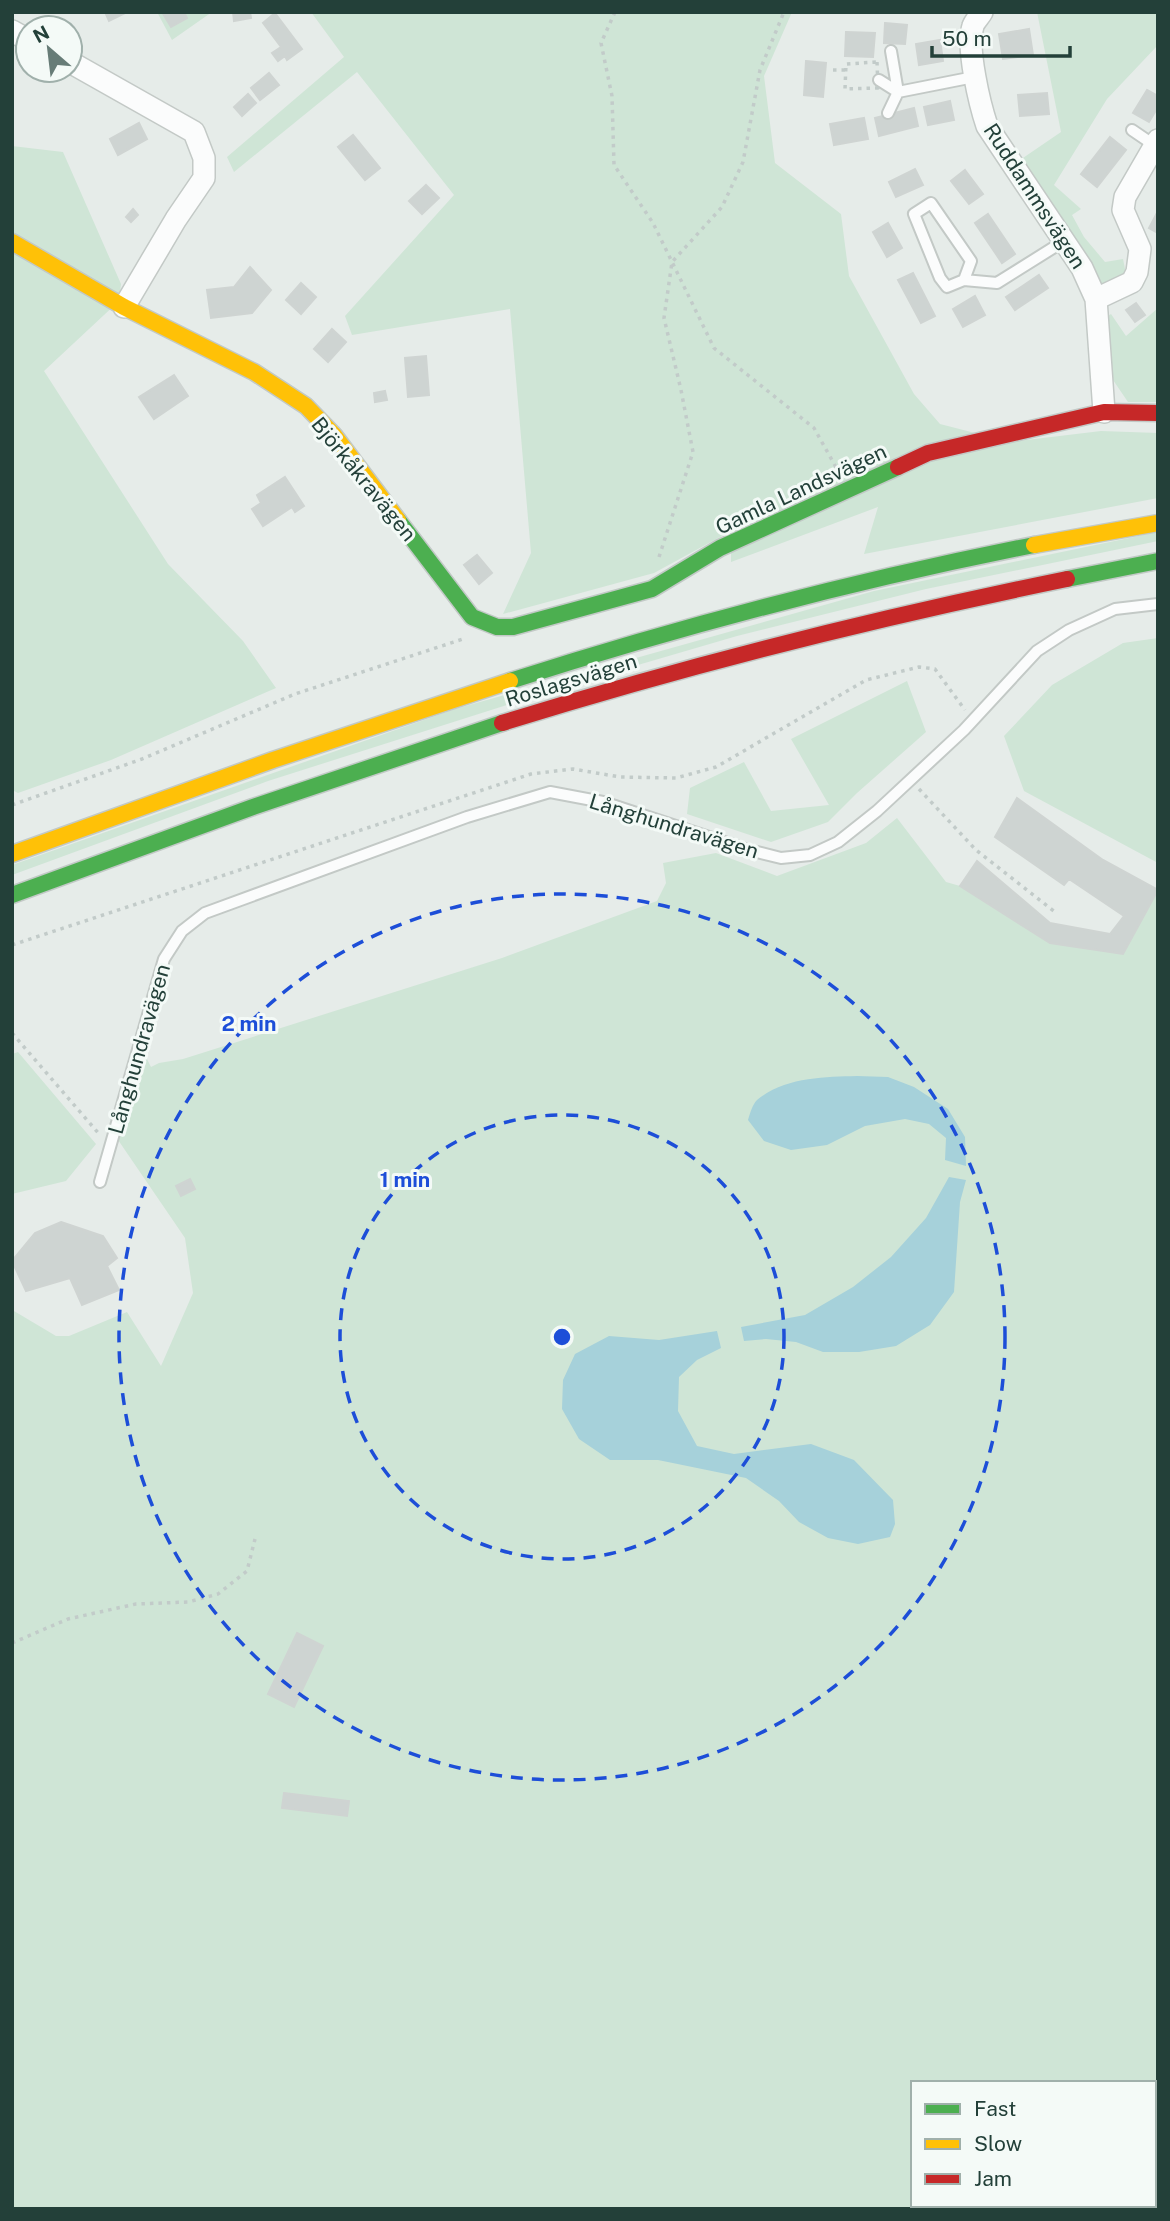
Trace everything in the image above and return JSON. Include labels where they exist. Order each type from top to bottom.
[{"type":"main road","name":"Björkåkravägen","points":[[12,242],[124,307],[254,372],[306,406],[334,435],[479,620]]},
{"type":"main road","name":"Gamla Landsvägen","points":[[479,620],[497,627],[513,627],[652,589],[720,548],[928,453],[1104,412],[1158,413]]},
{"type":"main road","name":"Roslagsvägen","points":[[12,854],[370,725],[716,619],[887,576],[1011,549],[1158,523]]},
{"type":"main road","name":"Roslagsvägen","points":[[12,895],[391,759],[649,678],[900,614],[1158,561]]},
{"type":"street","name":"Ruddammsvägen","points":[[982,12],[973,26],[974,77],[978,100],[987,126],[1082,268],[1096,299],[1104,412]]},
{"type":"street","points":[[84,70],[194,132],[204,158],[204,178],[176,219],[124,307]]},
{"type":"street","points":[[1096,299],[1132,282],[1137,272],[1140,249],[1123,211],[1125,197],[1156,143]]},
{"type":"lane","points":[[888,113],[898,92],[891,51]]},
{"type":"lane","points":[[879,84],[898,92],[974,77]]},
{"type":"lane","points":[[1132,130],[1156,143]]},
{"type":"lane","points":[[964,280],[971,261],[931,203],[914,214],[940,278],[947,287],[964,280],[997,283],[1064,241]]},
{"type":"lane","name":"Långhundravägen","points":[[100,1182],[164,959],[181,931],[205,913],[467,817],[550,792],[603,802],[698,835],[781,858],[810,855],[838,842],[911,780],[964,730],[1037,651],[1069,630],[1115,609],[1158,604]]},
{"type":"path","points":[[615,12],[601,43],[612,96],[614,165],[653,223],[714,348],[814,428],[848,490]]},
{"type":"path","points":[[658,559],[693,452],[664,318],[672,262],[722,207],[743,162],[760,70],[784,12]]},
{"type":"path","points":[[858,57],[859,63]]},
{"type":"path","points":[[877,62],[846,64],[845,89],[879,84]]},
{"type":"path","points":[[833,70],[846,70]]},
{"type":"path","points":[[12,805],[142,759],[295,694],[476,635],[479,620]]},
{"type":"path","points":[[911,780],[976,850],[1055,912]]},
{"type":"path","points":[[12,1033],[110,1146]]},
{"type":"path","points":[[12,1643],[68,1619],[136,1604],[188,1602],[218,1594],[247,1570],[255,1539]]},
{"type":"green space","points":[[157,12],[212,12],[172,40]]},
{"type":"green space","points":[[311,12],[792,12],[764,76],[775,163],[841,214],[849,276],[914,394],[940,424],[1010,442],[1101,431],[1158,433],[1158,498],[864,554],[878,507],[731,562],[731,531],[654,573],[503,614],[531,553],[510,309],[352,335],[345,316],[454,195],[357,72],[234,172],[227,157],[344,57]]},
{"type":"green space","points":[[1037,12],[1158,12],[1158,45],[1107,99],[1054,185],[1081,209],[1072,215],[1084,237],[1105,262],[1123,259],[1126,274],[1100,292],[1020,160],[1061,132]]},
{"type":"green space","points":[[12,146],[63,152],[121,284],[119,301],[44,371],[168,564],[243,641],[276,688],[111,760],[18,793],[12,790]]},
{"type":"green space","points":[[1158,308],[1158,402],[1128,402],[1113,380],[1105,318],[1111,314],[1126,336]]},
{"type":"green space","points":[[1158,532],[1158,541],[926,589],[737,636],[573,684],[268,781],[12,875],[12,865],[455,709],[874,591]]},
{"type":"green space","points":[[1158,638],[1158,863],[1024,791],[1004,736],[1052,685],[1123,643]]},
{"type":"green space","points":[[907,681],[926,732],[828,822],[771,842],[687,814],[690,788],[744,762],[771,811],[829,805],[791,739]]},
{"type":"green space","points":[[897,818],[946,882],[960,886],[1050,943],[1123,954],[1158,891],[1158,2209],[12,2209],[12,1306],[14,1311],[56,1336],[69,1336],[127,1312],[161,1366],[193,1293],[185,1238],[114,1134],[130,1070],[146,1057],[151,1067],[183,1059],[502,958],[657,901],[666,883],[663,863],[716,853],[777,876],[866,843]]},
{"type":"green space","points":[[18,1052],[96,1144],[66,1181],[12,1194],[12,1054]]},
{"type":"water","points":[[857,1076],[888,1077],[914,1087],[948,1109],[965,1137],[966,1166],[945,1160],[946,1138],[929,1124],[905,1119],[865,1126],[827,1145],[791,1150],[764,1141],[748,1120],[757,1100],[780,1087],[805,1080]]},
{"type":"water","points":[[949,1177],[966,1180],[960,1202],[954,1292],[930,1325],[896,1346],[859,1352],[823,1352],[796,1342],[766,1339],[744,1341],[741,1327],[805,1315],[853,1287],[891,1257],[926,1218]]},
{"type":"water","points":[[717,1331],[721,1348],[697,1360],[679,1377],[678,1411],[697,1446],[734,1454],[811,1444],[854,1460],[893,1500],[895,1524],[890,1537],[858,1544],[828,1538],[799,1522],[779,1501],[746,1478],[658,1460],[610,1460],[579,1439],[562,1409],[563,1380],[575,1354],[609,1336],[659,1340]]},
{"type":"building","points":[[105,12],[127,12],[109,21]]},
{"type":"building","points":[[162,12],[184,12],[187,18],[171,27]]},
{"type":"building","points":[[233,12],[250,12],[251,18],[234,21]]},
{"type":"building","points":[[275,13],[302,49],[287,60],[285,56],[278,61],[272,53],[281,47],[263,23]]},
{"type":"building","points":[[885,23],[907,25],[905,44],[884,43]]},
{"type":"building","points":[[1029,29],[1033,55],[1003,59],[999,34]]},
{"type":"building","points":[[846,32],[875,33],[873,57],[845,56]]},
{"type":"building","points":[[940,40],[943,61],[919,65],[916,44]]},
{"type":"building","points":[[806,61],[826,63],[823,97],[804,95]]},
{"type":"building","points":[[269,73],[279,85],[260,100],[251,88]]},
{"type":"building","points":[[1147,90],[1158,96],[1158,107],[1149,122],[1133,113]]},
{"type":"building","points":[[1047,93],[1049,114],[1020,116],[1018,95]]},
{"type":"building","points":[[248,94],[256,103],[242,116],[234,107]]},
{"type":"building","points":[[950,101],[954,120],[928,125],[924,107]]},
{"type":"building","points":[[914,108],[918,126],[879,136],[875,118]]},
{"type":"building","points":[[864,118],[868,139],[834,145],[830,124]]},
{"type":"building","points":[[139,123],[147,139],[118,155],[110,139]]},
{"type":"building","points":[[353,135],[380,168],[365,180],[338,147]]},
{"type":"building","points":[[1110,137],[1126,150],[1097,187],[1081,174]]},
{"type":"building","points":[[915,169],[923,185],[896,197],[889,182]]},
{"type":"building","points":[[965,170],[983,194],[969,204],[951,181]]},
{"type":"building","points":[[426,185],[439,198],[422,214],[409,201]]},
{"type":"building","points":[[133,209],[138,215],[131,222],[126,217]]},
{"type":"building","points":[[1158,211],[1158,233],[1149,228]]},
{"type":"building","points":[[988,214],[1015,254],[1002,263],[975,223]]},
{"type":"building","points":[[888,223],[902,248],[887,257],[873,232]]},
{"type":"building","points":[[250,267],[271,290],[252,313],[211,318],[207,290],[234,287]]},
{"type":"building","points":[[913,273],[935,316],[921,323],[898,280]]},
{"type":"building","points":[[1039,275],[1048,288],[1015,310],[1006,297]]},
{"type":"building","points":[[301,283],[316,297],[301,314],[286,300]]},
{"type":"building","points":[[975,296],[985,315],[963,327],[953,309]]},
{"type":"building","points":[[1136,303],[1145,315],[1135,322],[1126,310]]},
{"type":"building","points":[[332,329],[346,342],[328,362],[314,349]]},
{"type":"building","points":[[426,356],[429,395],[408,397],[405,358]]},
{"type":"building","points":[[174,375],[188,396],[154,419],[139,397]]},
{"type":"building","points":[[385,391],[387,400],[375,402],[374,393]]},
{"type":"building","points":[[285,477],[304,506],[295,512],[292,507],[263,526],[252,509],[261,503],[257,495]]},
{"type":"building","points":[[477,555],[492,573],[479,584],[464,565]]},
{"type":"building","points":[[1017,798],[1103,860],[1158,890],[1123,954],[1050,943],[960,886],[977,861],[1050,923],[1110,934],[1124,916],[1069,879],[1064,885],[995,837]]},
{"type":"building","points":[[190,1179],[195,1189],[181,1196],[176,1186]]},
{"type":"building","points":[[61,1222],[103,1236],[117,1258],[107,1266],[119,1290],[82,1305],[70,1278],[26,1291],[12,1261],[35,1233]]},
{"type":"building","points":[[297,1633],[323,1646],[294,1707],[268,1694]]},
{"type":"building","points":[[284,1793],[349,1801],[347,1816],[282,1808]]},
{"type":"traffic: fast","points":[[398,520],[472,617],[497,627],[513,627],[652,589],[720,548],[898,467]]},
{"type":"traffic: fast","points":[[510,681],[640,641],[770,606],[902,573],[1034,545]]},
{"type":"traffic: fast","points":[[1067,579],[1158,561]]},
{"type":"traffic: fast","points":[[12,895],[253,807],[502,723]]},
{"type":"traffic: slow","points":[[12,242],[124,307],[254,372],[306,406],[334,435],[398,520]]},
{"type":"traffic: slow","points":[[1034,545],[1158,523]]},
{"type":"traffic: slow","points":[[12,854],[273,760],[510,681]]},
{"type":"traffic: jam","points":[[898,467],[928,453],[1104,412],[1158,413]]},
{"type":"traffic: jam","points":[[502,723],[783,644],[1067,579]]}]
